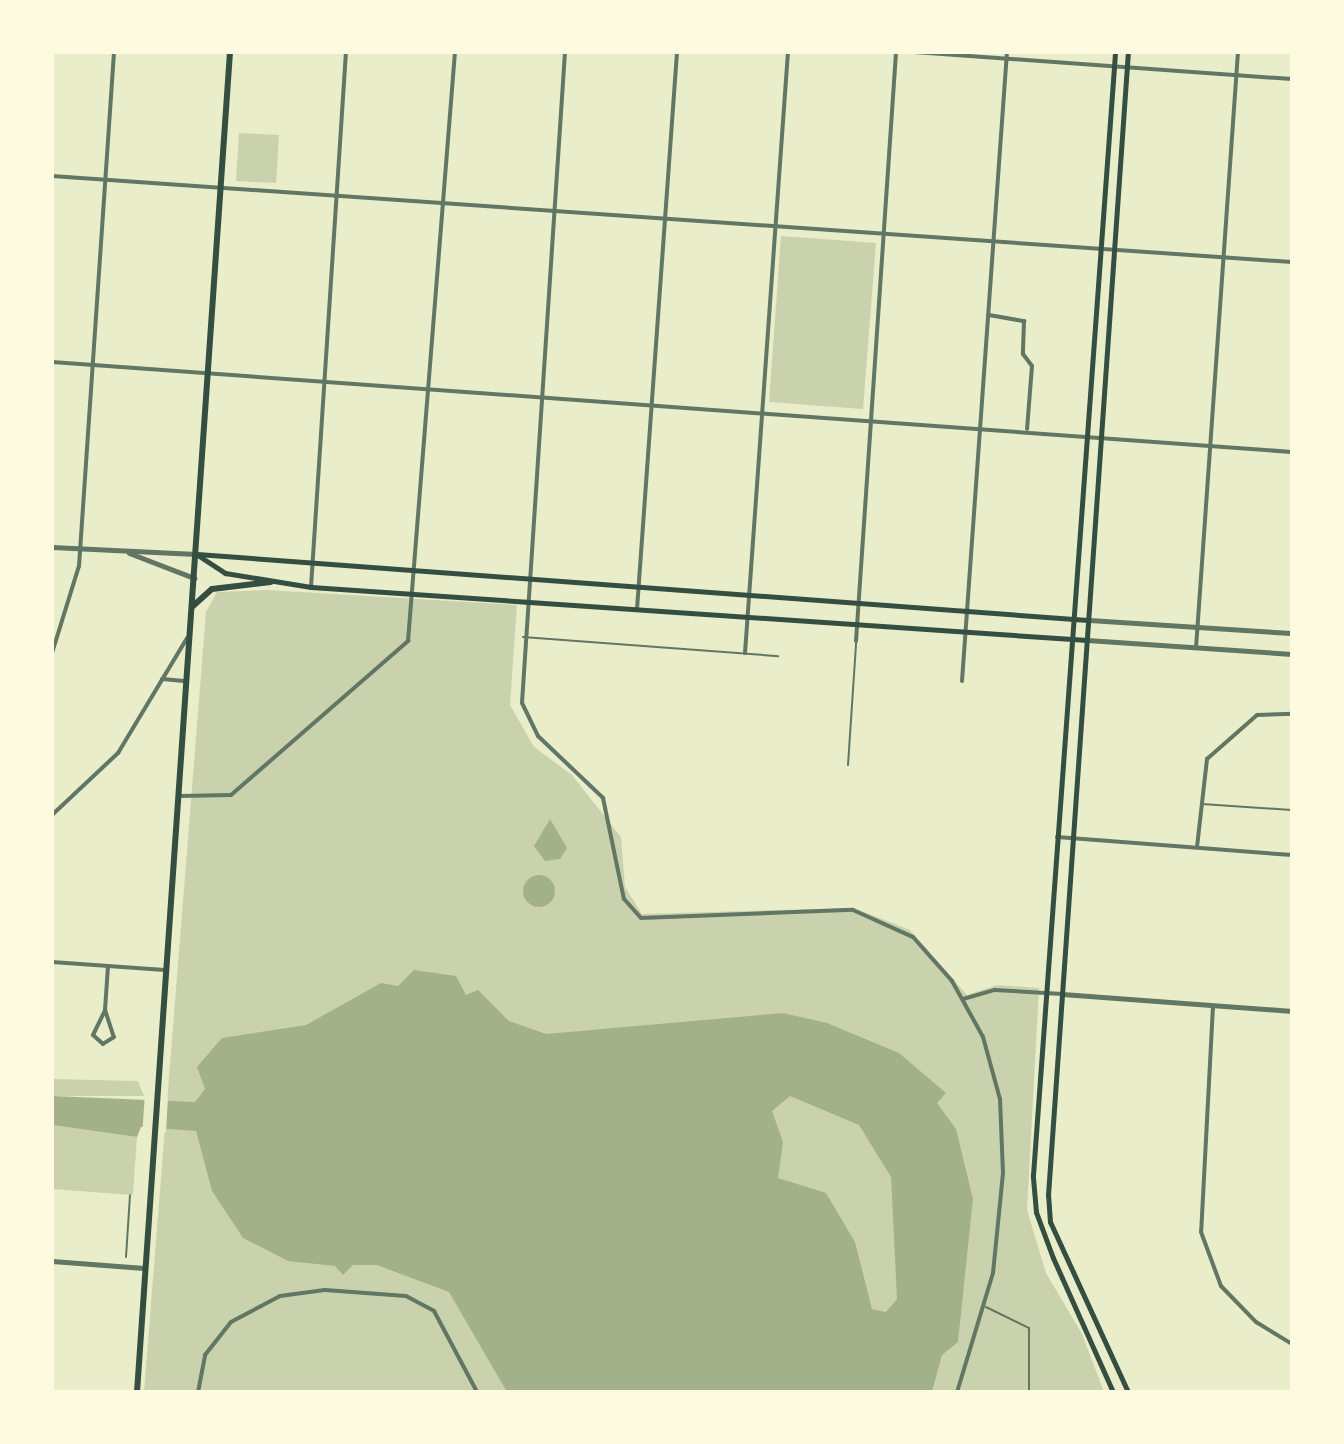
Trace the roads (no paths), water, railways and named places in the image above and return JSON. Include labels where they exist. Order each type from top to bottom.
[{"type":"main road","points":[[137,1392],[230,52]]},
{"type":"main road","points":[[1113,1392],[1036,1212],[1046,994],[1115,52]]},
{"type":"main road","points":[[1128,52],[1062,994],[1050,1222],[1128,1392]]},
{"type":"main road","points":[[196,554],[1089,620]]},
{"type":"main road","points":[[196,554],[208,567],[271,582],[311,587],[1087,640]]},
{"type":"main road","points":[[193,606],[212,589],[271,582]]},
{"type":"street","points":[[52,653],[75,594],[80,549],[114,52]]},
{"type":"street","points":[[311,587],[346,52]]},
{"type":"street","points":[[179,796],[231,795],[402,653],[419,571],[455,52]]},
{"type":"street","points":[[565,52],[529,580],[525,601],[522,703],[538,736],[603,798],[632,911],[652,921],[832,908],[874,915],[913,937],[963,999],[983,1037],[1000,1099],[1001,1211],[985,1306],[957,1392]]},
{"type":"street","points":[[637,609],[677,52]]},
{"type":"street","points":[[745,653],[773,226],[788,52]]},
{"type":"street","points":[[856,641],[896,52]]},
{"type":"street","points":[[914,52],[1292,79]]},
{"type":"street","points":[[962,681],[1007,52]]},
{"type":"street","points":[[1196,648],[1238,52]]},
{"type":"street","points":[[52,176],[1292,262]]},
{"type":"street","points":[[989,315],[1024,321],[1023,354],[1032,366],[1027,429]]},
{"type":"street","points":[[52,362],[981,425],[1292,452]]},
{"type":"street","points":[[52,547],[196,554]]},
{"type":"street","points":[[125,552],[195,578]]},
{"type":"street","points":[[1089,620],[1292,633]]},
{"type":"street","points":[[52,815],[118,753],[190,633]]},
{"type":"street","points":[[1087,640],[1292,654]]},
{"type":"street","points":[[162,679],[187,681]]},
{"type":"street","points":[[1197,847],[1207,759],[1257,715],[1292,714]]},
{"type":"street","points":[[1057,837],[1292,855]]},
{"type":"street","points":[[52,962],[166,974]]},
{"type":"street","points":[[105,1010],[114,1037],[103,1044],[93,1035],[105,1010],[108,966]]},
{"type":"street","points":[[963,999],[995,990],[1292,1011]]},
{"type":"street","points":[[1213,1006],[1201,1232],[1229,1295],[1292,1344]]},
{"type":"street","points":[[52,1261],[144,1268]]},
{"type":"street","points":[[198,1392],[205,1355],[231,1322],[280,1296],[325,1290],[406,1296],[434,1311],[477,1392]]},
{"type":"lane","points":[[523,637],[778,656]]},
{"type":"lane","points":[[848,765],[856,641]]},
{"type":"lane","points":[[1201,804],[1292,810]]},
{"type":"lane","points":[[126,1257],[130,1195]]},
{"type":"lane","points":[[985,1306],[1029,1328],[1029,1392]]}]
